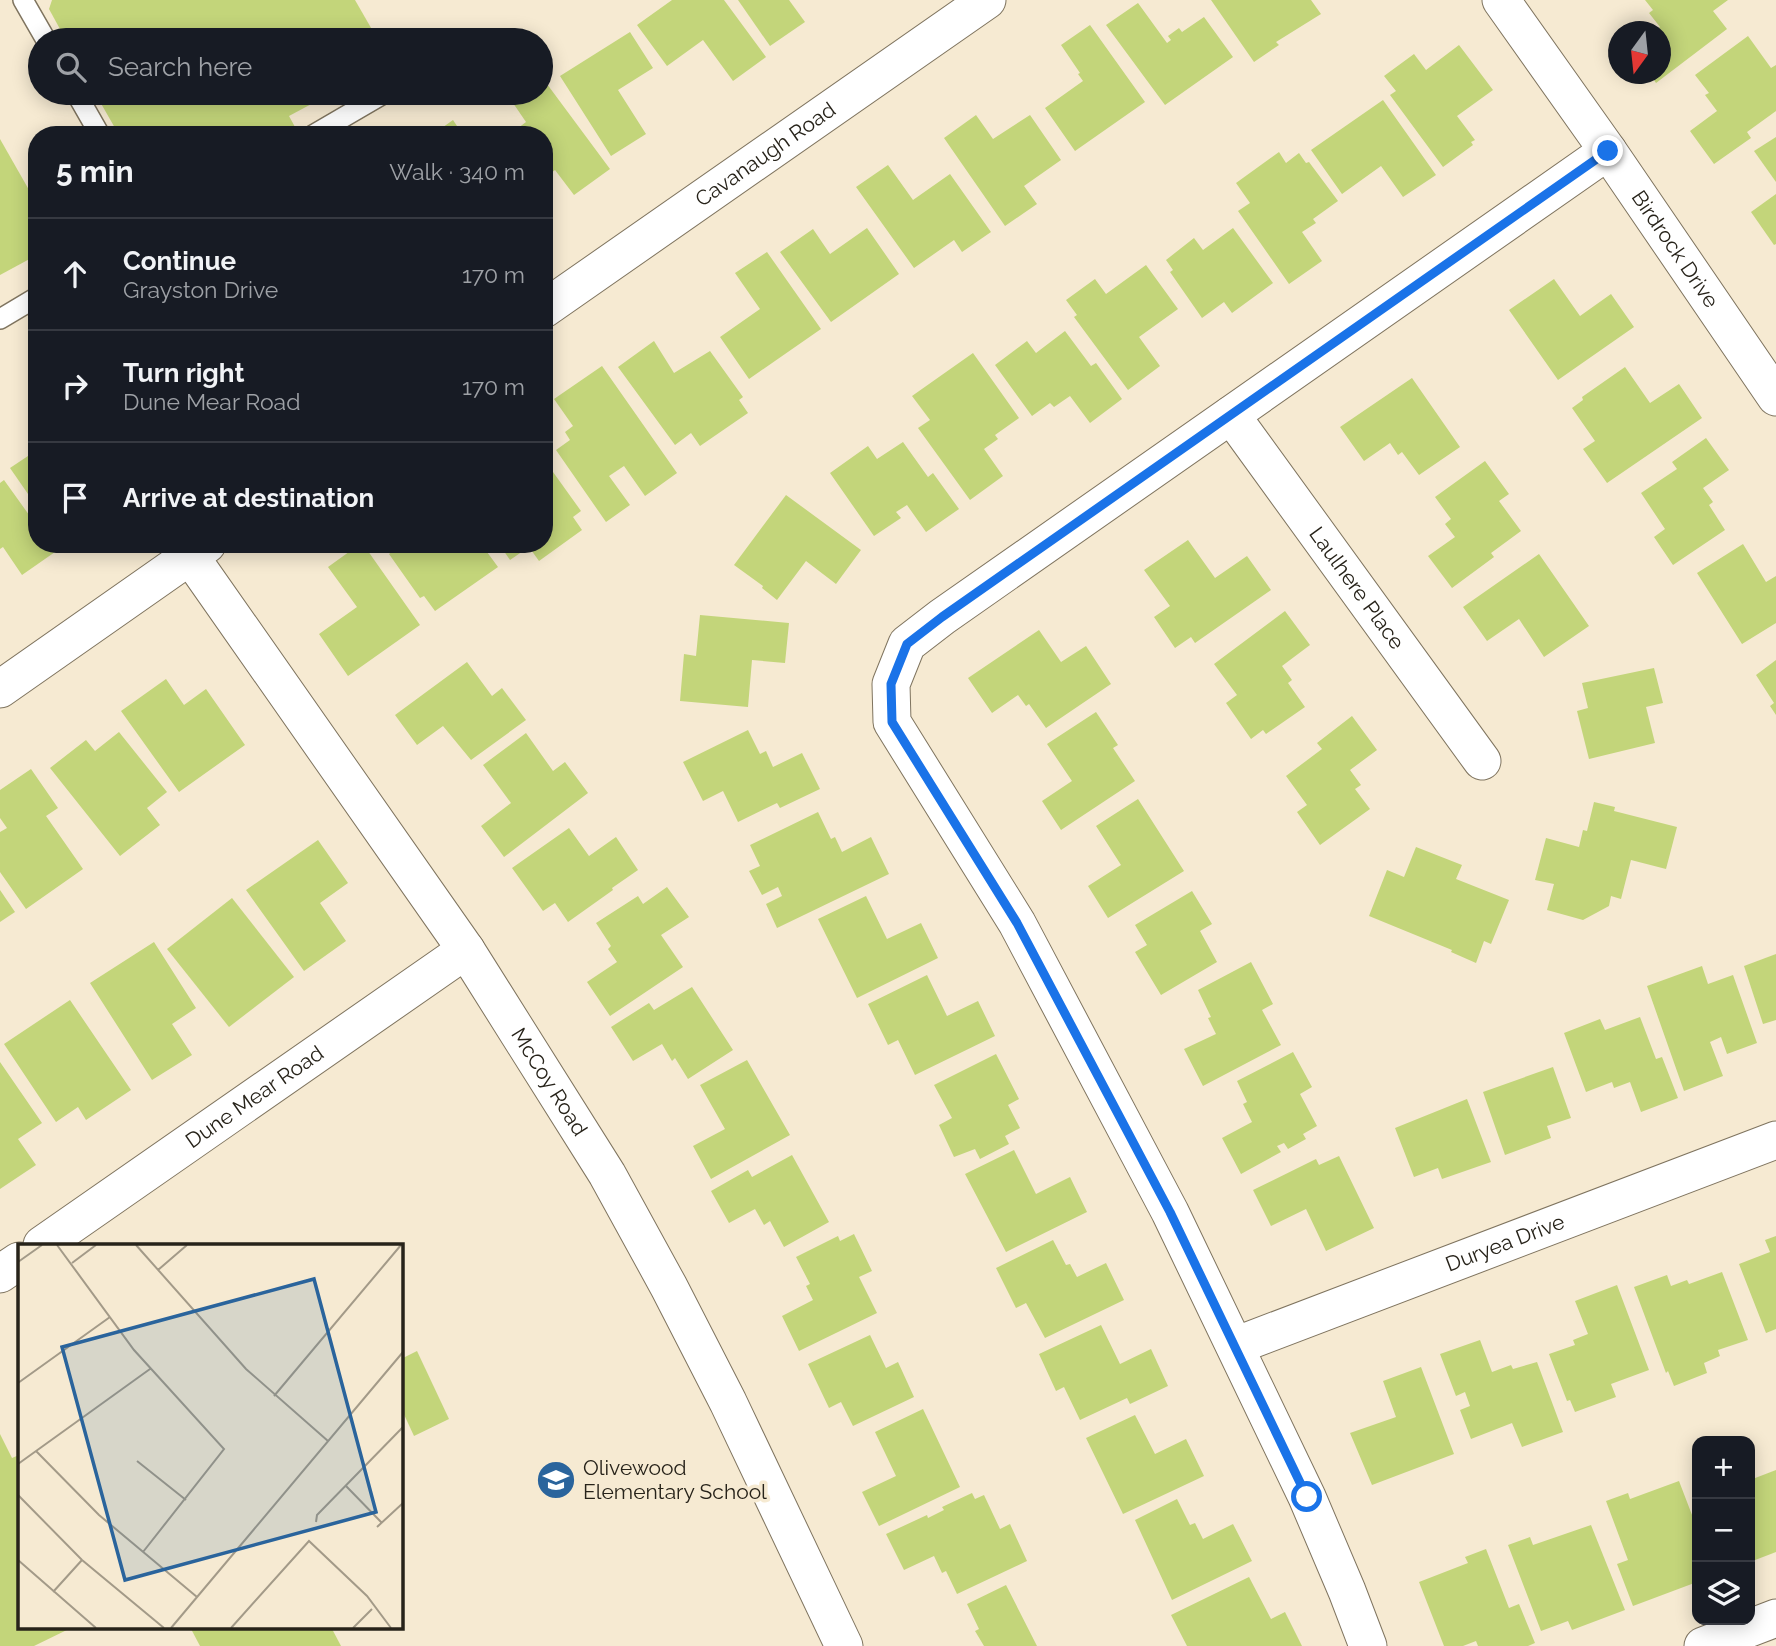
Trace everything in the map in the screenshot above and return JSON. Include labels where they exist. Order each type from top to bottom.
[{"type":"street","name":"Cavanaugh Road","points":[[553,303],[987,0]]},
{"type":"street","name":"Birdrock Drive","points":[[1501,0],[1776,397]]},
{"type":"street","points":[[1368,1646],[1307,1497],[1170,1212],[1017,923],[892,722],[891,684],[907,644],[933,624],[1608,151]]},
{"type":"street","name":"Laulhere Place","points":[[1231,415],[1482,761]]},
{"type":"street","points":[[0,689],[195,553]]},
{"type":"street","name":"McCoy Road","points":[[201,553],[229,609],[466,950],[607,1174],[734,1414],[844,1646]]},
{"type":"street","name":"Dune Mear Road","points":[[43,1244],[466,950]]},
{"type":"street","name":"Duryea Drive","points":[[1234,1346],[1776,1140]]},
{"type":"street","points":[[0,1275],[18,1262]]},
{"type":"street","points":[[1703,1646],[1776,1618]]},
{"type":"lane","points":[[23,0],[39,28]]},
{"type":"lane","points":[[83,105],[95,126]]},
{"type":"lane","points":[[328,126],[364,105]]},
{"type":"lane","points":[[0,319],[28,302]]},
{"type":"building","points":[[52,0],[355,0],[371,28],[59,28],[49,9]]},
{"type":"building","points":[[672,0],[724,0],[766,57],[733,81],[703,40],[667,66],[637,25]]},
{"type":"building","points":[[738,0],[789,0],[805,22],[770,46]]},
{"type":"building","points":[[1211,0],[1311,0],[1321,14],[1276,42],[1279,45],[1254,62]]},
{"type":"building","points":[[1645,0],[1728,0],[1713,11],[1727,29],[1671,72],[1671,21],[1655,21],[1649,13],[1653,10]]},
{"type":"building","points":[[1138,3],[1167,43],[1171,40],[1168,36],[1179,28],[1182,32],[1204,17],[1233,57],[1165,105],[1106,25]]},
{"type":"building","points":[[1090,25],[1145,102],[1075,151],[1045,108],[1083,81],[1061,45]]},
{"type":"building","points":[[630,32],[653,68],[618,90],[646,134],[611,156],[560,76]]},
{"type":"building","points":[[1748,36],[1771,68],[1776,65],[1776,111],[1747,132],[1751,138],[1714,164],[1690,131],[1717,111],[1705,95],[1709,93],[1695,75]]},
{"type":"building","points":[[1459,45],[1493,90],[1457,116],[1475,140],[1471,142],[1473,145],[1443,167],[1390,95],[1396,91],[1384,76],[1414,54],[1426,70]]},
{"type":"building","points":[[553,92],[610,169],[574,195],[555,170],[553,171],[553,126],[521,126],[526,122],[514,105],[553,105]]},
{"type":"building","points":[[1383,100],[1436,175],[1403,197],[1381,166],[1342,194],[1311,150]]},
{"type":"building","points":[[102,105],[310,105],[289,116],[294,126],[114,126]]},
{"type":"building","points":[[976,115],[993,139],[1030,115],[1061,160],[1024,186],[1037,204],[1005,226],[944,138]]},
{"type":"building","points":[[453,120],[457,126],[445,126]]},
{"type":"building","points":[[1776,137],[1776,182],[1754,151]]},
{"type":"building","points":[[0,139],[28,188],[28,260],[0,275]]},
{"type":"building","points":[[1279,152],[1286,163],[1299,153],[1338,201],[1313,219],[1316,223],[1302,232],[1322,261],[1289,284],[1238,211],[1250,203],[1236,183]]},
{"type":"building","points":[[888,165],[913,200],[950,174],[991,232],[962,252],[954,240],[914,268],[856,187]]},
{"type":"building","points":[[1776,194],[1776,244],[1774,245],[1751,212]]},
{"type":"building","points":[[867,228],[899,274],[831,322],[780,252],[813,229],[830,254]]},
{"type":"building","points":[[1233,228],[1273,283],[1232,313],[1224,302],[1202,318],[1170,272],[1173,270],[1166,260],[1194,238],[1203,250]]},
{"type":"building","points":[[767,252],[821,329],[749,379],[720,337],[760,309],[735,273]]},
{"type":"building","points":[[1146,265],[1178,309],[1139,337],[1160,366],[1128,390],[1074,317],[1077,315],[1066,300],[1095,279],[1106,294]]},
{"type":"building","points":[[1554,279],[1580,316],[1611,294],[1634,327],[1558,380],[1509,310]]},
{"type":"building","points":[[1065,331],[1091,366],[1096,363],[1122,399],[1090,423],[1070,396],[1054,407],[1050,403],[1032,416],[995,365],[1027,341],[1036,353]]},
{"type":"building","points":[[654,341],[674,373],[710,351],[743,397],[739,400],[748,413],[700,446],[691,433],[675,445],[618,367]]},
{"type":"building","points":[[973,353],[1019,418],[995,435],[998,439],[984,449],[1003,476],[970,500],[918,428],[930,420],[912,396]]},
{"type":"building","points":[[602,366],[677,473],[645,496],[624,466],[609,476],[630,505],[606,522],[556,450],[570,440],[565,432],[573,426],[554,399]]},
{"type":"building","points":[[1625,367],[1650,403],[1679,384],[1702,418],[1607,483],[1583,449],[1595,441],[1572,408],[1583,400],[1582,397]]},
{"type":"building","points":[[1412,378],[1460,447],[1419,475],[1402,452],[1398,455],[1390,443],[1364,461],[1340,427]]},
{"type":"building","points":[[1706,438],[1729,470],[1703,488],[1713,502],[1709,505],[1725,530],[1673,565],[1654,537],[1665,529],[1641,493],[1677,469],[1672,462]]},
{"type":"building","points":[[903,442],[928,477],[933,473],[959,509],[926,532],[907,505],[896,512],[901,518],[874,536],[830,473],[868,446],[877,459]]},
{"type":"building","points":[[28,456],[28,494],[10,468]]},
{"type":"building","points":[[1485,461],[1509,494],[1499,501],[1521,531],[1491,553],[1494,557],[1452,588],[1428,556],[1455,537],[1445,524],[1451,519],[1435,497]]},
{"type":"building","points":[[553,472],[581,511],[573,517],[582,530],[553,551]]},
{"type":"building","points":[[4,480],[28,513],[28,553],[54,553],[22,575],[3,547],[0,549],[0,483]]},
{"type":"building","points":[[786,495],[861,550],[836,584],[806,561],[777,600],[734,565]]},
{"type":"building","points":[[1188,540],[1215,578],[1247,556],[1271,590],[1195,643],[1191,637],[1175,648],[1154,617],[1170,606],[1144,570]]},
{"type":"building","points":[[1743,544],[1766,582],[1776,576],[1776,623],[1742,644],[1697,573]]},
{"type":"building","points":[[347,553],[369,553],[420,625],[348,676],[319,634],[357,607],[328,567]]},
{"type":"building","points":[[488,553],[498,567],[435,611],[424,596],[420,598],[389,554]]},
{"type":"building","points":[[505,553],[520,553],[510,560]]},
{"type":"building","points":[[533,553],[550,553],[539,561]]},
{"type":"building","points":[[1539,554],[1589,626],[1544,657],[1519,619],[1487,641],[1463,607]]},
{"type":"building","points":[[1285,611],[1310,645],[1282,666],[1292,680],[1288,683],[1305,707],[1266,734],[1263,730],[1251,739],[1226,703],[1237,695],[1214,664]]},
{"type":"building","points":[[700,615],[789,623],[785,663],[752,660],[748,707],[680,701],[684,654],[696,656]]},
{"type":"building","points":[[1039,630],[1061,662],[1086,646],[1111,684],[1046,728],[1029,704],[1026,706],[1018,695],[992,713],[968,678]]},
{"type":"building","points":[[1776,660],[1776,715],[1770,706],[1774,703],[1756,675]]},
{"type":"building","points":[[467,662],[492,696],[502,688],[526,720],[471,760],[443,726],[417,745],[395,715]]},
{"type":"building","points":[[1654,668],[1663,703],[1646,707],[1655,743],[1589,759],[1577,711],[1588,708],[1582,683]]},
{"type":"building","points":[[166,679],[184,705],[206,689],[245,745],[179,792],[121,711]]},
{"type":"building","points":[[1096,712],[1118,745],[1113,748],[1135,781],[1061,830],[1042,801],[1072,781],[1047,744]]},
{"type":"building","points":[[1352,716],[1377,750],[1350,770],[1361,785],[1355,789],[1370,809],[1320,845],[1297,812],[1307,805],[1286,776],[1322,749],[1317,743]]},
{"type":"building","points":[[748,730],[760,754],[766,751],[773,767],[802,753],[820,789],[780,808],[777,803],[738,822],[723,791],[703,801],[683,762]]},
{"type":"building","points":[[119,732],[167,792],[147,808],[160,825],[120,856],[50,768],[86,740],[95,751]]},
{"type":"building","points":[[526,733],[553,771],[565,762],[588,793],[504,857],[481,826],[511,803],[483,765]]},
{"type":"building","points":[[31,769],[58,808],[46,816],[83,869],[26,909],[0,872],[0,832],[7,828],[0,818],[0,790]]},
{"type":"building","points":[[1138,799],[1184,871],[1108,918],[1088,886],[1121,865],[1096,826]]},
{"type":"building","points":[[1594,802],[1615,807],[1614,811],[1677,827],[1666,869],[1631,860],[1621,899],[1611,896],[1609,906],[1583,920],[1547,910],[1554,884],[1535,880],[1546,838],[1579,847],[1583,830],[1587,831]]},
{"type":"building","points":[[818,812],[831,839],[835,837],[842,852],[871,837],[889,874],[777,928],[766,904],[782,896],[778,887],[762,895],[749,871],[760,866],[750,845]]},
{"type":"building","points":[[569,828],[589,856],[616,837],[638,870],[568,922],[555,903],[543,911],[512,868]]},
{"type":"building","points":[[318,840],[348,883],[320,903],[346,941],[304,971],[246,890]]},
{"type":"building","points":[[1416,847],[1462,865],[1456,879],[1509,900],[1491,944],[1484,941],[1476,963],[1451,952],[1452,950],[1369,916],[1387,870],[1404,877]]},
{"type":"building","points":[[667,887],[689,917],[661,935],[683,967],[610,1016],[587,982],[617,962],[608,949],[611,946],[596,923],[638,896],[643,904]]},
{"type":"building","points":[[0,890],[15,912],[0,922]]},
{"type":"building","points":[[1192,891],[1212,924],[1200,931],[1217,962],[1161,995],[1135,952],[1147,945],[1135,925]]},
{"type":"building","points":[[866,896],[887,939],[921,923],[938,958],[857,998],[818,919]]},
{"type":"building","points":[[232,898],[294,977],[229,1027],[167,949]]},
{"type":"building","points":[[154,942],[196,1008],[172,1024],[192,1055],[152,1080],[90,983]]},
{"type":"building","points":[[1776,954],[1776,1020],[1763,1024],[1744,966]]},
{"type":"building","points":[[1251,962],[1273,1004],[1262,1010],[1281,1045],[1203,1086],[1184,1049],[1216,1034],[1198,990]]},
{"type":"building","points":[[1702,966],[1708,984],[1733,975],[1757,1043],[1727,1054],[1721,1037],[1710,1042],[1723,1076],[1684,1091],[1647,986]]},
{"type":"building","points":[[927,975],[947,1016],[978,1001],[995,1036],[915,1075],[898,1040],[888,1045],[868,1004]]},
{"type":"building","points":[[692,987],[733,1050],[688,1079],[675,1058],[672,1061],[662,1044],[633,1061],[611,1027],[649,1003],[654,1010]]},
{"type":"building","points":[[70,1000],[131,1090],[86,1120],[78,1107],[56,1122],[4,1044]]},
{"type":"building","points":[[1640,1017],[1656,1059],[1662,1057],[1678,1098],[1641,1112],[1630,1082],[1614,1088],[1612,1082],[1586,1092],[1564,1033],[1600,1019],[1605,1030]]},
{"type":"building","points":[[1293,1052],[1312,1087],[1300,1094],[1317,1126],[1303,1134],[1306,1139],[1288,1149],[1284,1143],[1277,1146],[1281,1152],[1241,1174],[1222,1138],[1252,1122],[1243,1104],[1247,1102],[1237,1081]]},
{"type":"building","points":[[996,1054],[1019,1099],[1008,1105],[1020,1128],[1005,1136],[1009,1144],[980,1159],[975,1149],[954,1157],[939,1125],[952,1118],[934,1085]]},
{"type":"building","points":[[747,1060],[790,1135],[711,1179],[693,1146],[725,1129],[700,1085]]},
{"type":"building","points":[[0,1062],[42,1123],[18,1139],[36,1165],[0,1189]]},
{"type":"building","points":[[1553,1067],[1571,1118],[1547,1126],[1551,1138],[1505,1155],[1483,1092]]},
{"type":"building","points":[[1467,1099],[1491,1162],[1442,1179],[1438,1168],[1414,1177],[1395,1128]]},
{"type":"building","points":[[1014,1150],[1036,1194],[1070,1177],[1087,1212],[1006,1252],[965,1174]]},
{"type":"building","points":[[792,1155],[829,1222],[784,1247],[770,1221],[764,1225],[755,1209],[729,1223],[711,1191],[748,1170],[752,1177]]},
{"type":"building","points":[[1339,1156],[1374,1228],[1326,1251],[1306,1209],[1271,1226],[1253,1190],[1316,1159],[1319,1165]]},
{"type":"building","points":[[854,1234],[872,1271],[859,1277],[877,1313],[799,1351],[782,1316],[813,1300],[806,1286],[810,1284],[796,1257],[838,1236],[840,1241]]},
{"type":"building","points":[[1776,1236],[1776,1329],[1766,1333],[1739,1264],[1770,1252],[1765,1240]]},
{"type":"building","points":[[1053,1240],[1066,1265],[1070,1264],[1077,1277],[1106,1263],[1124,1300],[1045,1338],[1026,1303],[1016,1308],[996,1268]]},
{"type":"building","points":[[1722,1272],[1748,1340],[1718,1350],[1720,1356],[1704,1363],[1707,1373],[1674,1386],[1668,1371],[1666,1373],[1634,1287],[1667,1275],[1671,1286],[1687,1280],[1689,1284]]},
{"type":"building","points":[[1617,1285],[1649,1370],[1611,1384],[1616,1397],[1575,1412],[1570,1400],[1567,1401],[1549,1354],[1575,1345],[1573,1340],[1588,1334],[1575,1301]]},
{"type":"building","points":[[1101,1325],[1120,1364],[1151,1349],[1168,1386],[1130,1404],[1127,1398],[1080,1420],[1064,1387],[1056,1391],[1039,1354]]},
{"type":"building","points":[[870,1335],[886,1368],[898,1362],[914,1397],[853,1426],[841,1402],[829,1408],[808,1364]]},
{"type":"building","points":[[1480,1340],[1492,1372],[1511,1365],[1513,1369],[1537,1362],[1563,1432],[1522,1447],[1512,1423],[1471,1439],[1460,1410],[1470,1406],[1465,1392],[1456,1396],[1440,1354]]},
{"type":"building","points":[[417,1351],[449,1419],[414,1436],[402,1410],[402,1358]]},
{"type":"building","points":[[1421,1367],[1454,1454],[1372,1485],[1350,1433],[1396,1417],[1383,1381]]},
{"type":"building","points":[[923,1409],[960,1487],[879,1526],[862,1492],[896,1476],[875,1432]]},
{"type":"building","points":[[1135,1415],[1155,1454],[1186,1439],[1204,1476],[1123,1514],[1086,1438]]},
{"type":"building","points":[[0,1434],[12,1458],[18,1455],[18,1628],[71,1628],[34,1646],[0,1646]]},
{"type":"building","points":[[1776,1470],[1776,1552],[1755,1560],[1755,1499],[1755,1478]]},
{"type":"building","points":[[1679,1481],[1692,1515],[1692,1584],[1633,1606],[1617,1564],[1628,1560],[1606,1501],[1628,1493],[1630,1499]]},
{"type":"building","points":[[972,1493],[975,1499],[984,1495],[1000,1529],[1010,1524],[1027,1561],[957,1594],[946,1571],[942,1573],[934,1556],[904,1570],[886,1534],[927,1515],[928,1518],[944,1510],[942,1507]]},
{"type":"building","points":[[1177,1499],[1190,1525],[1195,1523],[1203,1539],[1233,1524],[1252,1561],[1172,1600],[1135,1520]]},
{"type":"building","points":[[1591,1525],[1625,1610],[1572,1630],[1568,1621],[1541,1631],[1508,1545],[1530,1537],[1533,1545]]},
{"type":"building","points":[[1486,1549],[1509,1608],[1519,1604],[1535,1643],[1528,1646],[1478,1646],[1476,1641],[1463,1646],[1444,1646],[1419,1582],[1468,1563],[1465,1557]]},
{"type":"building","points":[[1249,1577],[1271,1619],[1285,1612],[1302,1646],[1187,1646],[1171,1615]]},
{"type":"building","points":[[1006,1585],[1037,1646],[984,1646],[975,1631],[979,1629],[967,1604]]},
{"type":"building","points":[[191,1628],[332,1628],[341,1646],[200,1646]]},
{"type":"place","name":"Olivewood Elementary School","points":[[556,1480]]},
{"type":"route","points":[[1307,1497],[1170,1212],[1017,923],[913,760],[892,722],[891,684],[907,644],[942,617],[1608,151]]}]
